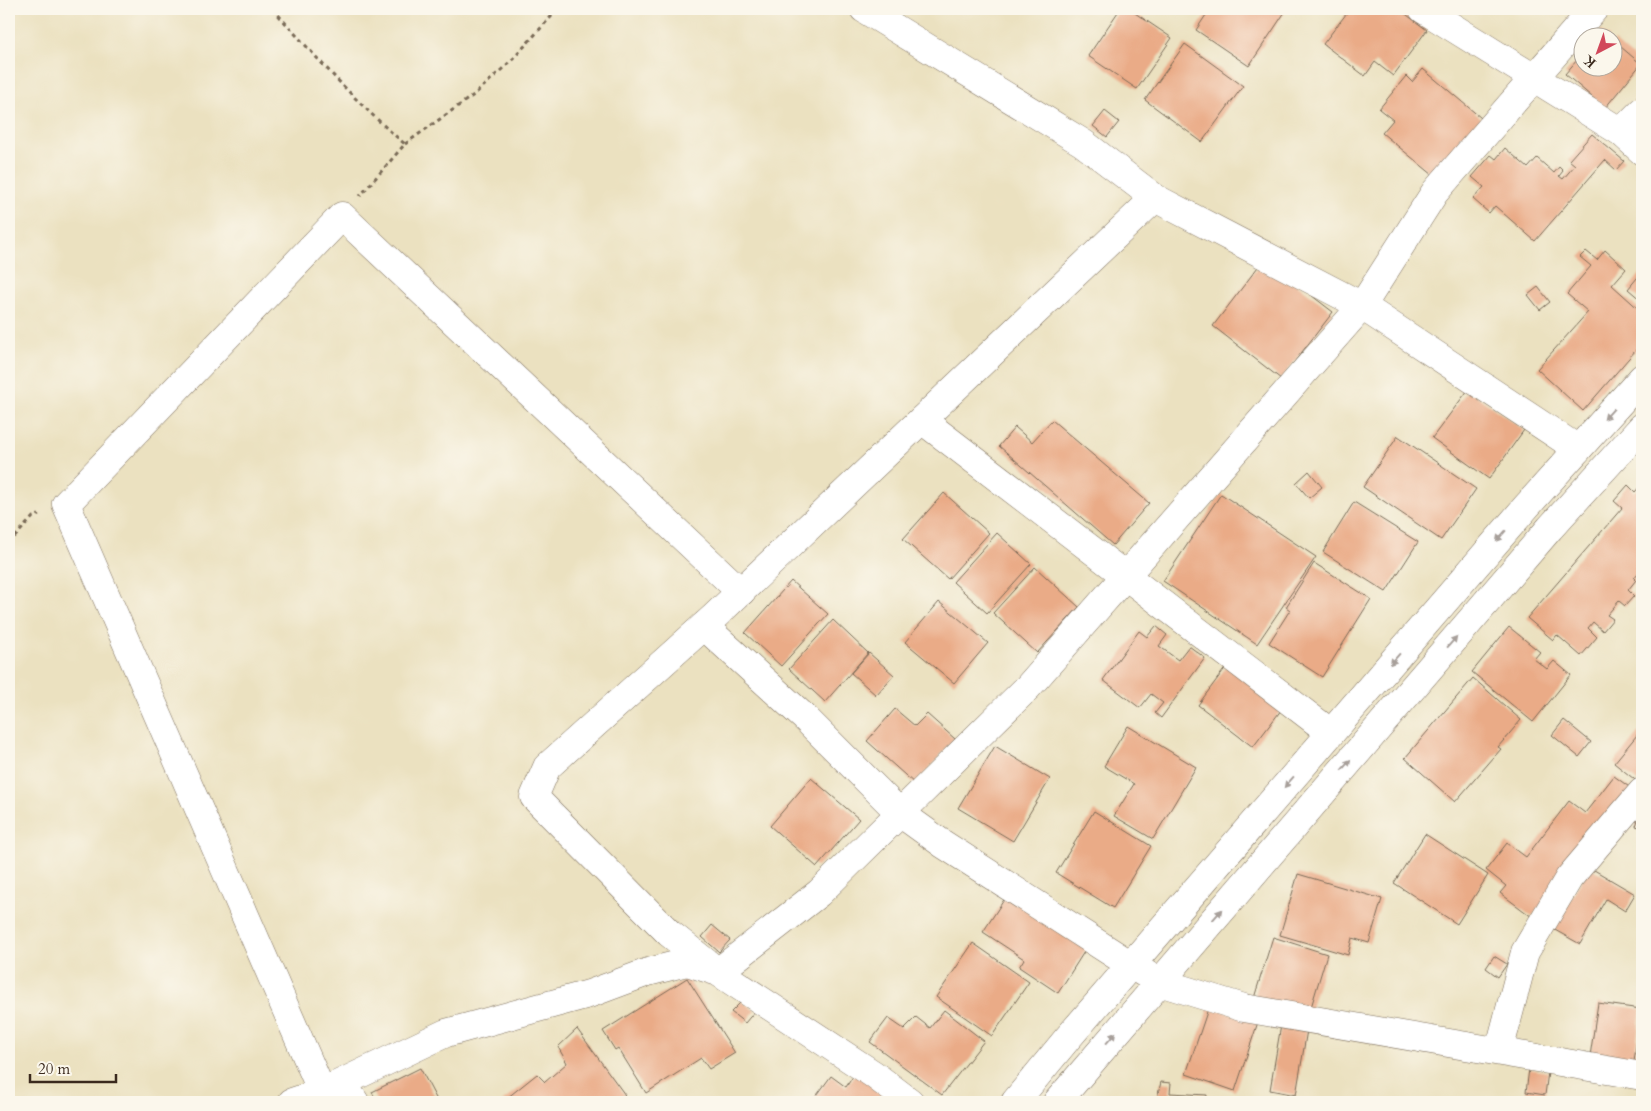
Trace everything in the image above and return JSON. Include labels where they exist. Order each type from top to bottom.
[{"type":"street","points":[[864,9],[1083,143],[1155,198],[1362,306],[1578,449]]},
{"type":"street","points":[[1423,9],[1621,132],[1642,152]]},
{"type":"street","points":[[718,972],[819,893],[1028,687],[1362,306],[1435,192],[1594,9]]},
{"type":"street","points":[[1621,132],[1642,111]]},
{"type":"street","points":[[910,1102],[872,1074],[718,972],[669,933],[534,797],[547,767],[741,592],[1155,198]]},
{"type":"street","points":[[340,1092],[66,504],[342,216],[741,592]]},
{"type":"street","points":[[1015,1102],[1526,507],[1642,378]]},
{"type":"street","points":[[922,420],[1331,733]]},
{"type":"street","points":[[1057,1102],[1550,528],[1642,427]]},
{"type":"street","points":[[704,626],[805,718],[900,813],[943,844],[1160,982],[1244,1008],[1642,1076]]},
{"type":"street","points":[[1499,1051],[1525,952],[1569,878],[1642,792]]},
{"type":"street","points":[[292,1102],[340,1092],[446,1033],[589,994],[648,972],[687,962],[718,972]]},
{"type":"street","points":[[1068,1102],[1092,1060]]},
{"type":"path","points":[[273,9],[338,83],[404,144]]},
{"type":"path","points":[[342,216],[404,144],[475,94],[513,59],[558,9]]},
{"type":"path","points":[[9,543],[33,517],[66,504]]},
{"type":"building","points":[[1120,9],[1129,9],[1172,38],[1137,89],[1088,56]]},
{"type":"building","points":[[1210,9],[1287,9],[1249,66],[1196,30]]},
{"type":"building","points":[[1350,9],[1399,9],[1427,30],[1393,76],[1375,62],[1365,76],[1323,44]]},
{"type":"building","points":[[1185,44],[1243,86],[1202,142],[1145,100]]},
{"type":"building","points":[[1624,50],[1641,64],[1605,108],[1565,74],[1574,64],[1574,78],[1624,78]]},
{"type":"building","points":[[1423,69],[1487,123],[1439,180],[1382,133],[1393,120],[1379,109],[1406,76],[1412,82]]},
{"type":"building","points":[[1105,111],[1119,122],[1107,137],[1093,126]]},
{"type":"building","points":[[1592,134],[1624,161],[1616,170],[1605,160],[1535,241],[1495,206],[1489,213],[1473,199],[1484,187],[1472,177],[1491,155],[1496,159],[1505,148],[1528,168],[1537,158],[1554,173],[1559,167],[1563,171],[1559,176],[1563,179],[1575,165],[1569,160]]},
{"type":"building","points":[[1605,250],[1626,269],[1612,285],[1642,312],[1642,343],[1583,411],[1537,369],[1588,312],[1567,294],[1591,266],[1580,257],[1586,251],[1597,260]]},
{"type":"building","points":[[1264,259],[1333,312],[1281,379],[1213,326]]},
{"type":"building","points":[[1642,272],[1642,301],[1628,289]]},
{"type":"building","points":[[1538,287],[1550,302],[1540,310],[1528,295]]},
{"type":"building","points":[[1468,390],[1524,430],[1489,479],[1432,438]]},
{"type":"building","points":[[1052,420],[1149,503],[1113,545],[999,446],[1015,427],[1032,442]]},
{"type":"building","points":[[1398,436],[1476,489],[1441,540],[1363,487]]},
{"type":"building","points":[[1309,471],[1322,487],[1309,498],[1296,483]]},
{"type":"building","points":[[1642,484],[1642,568],[1628,590],[1634,596],[1625,606],[1619,601],[1607,615],[1613,619],[1603,631],[1593,622],[1588,628],[1597,637],[1581,656],[1557,635],[1553,640],[1527,618],[1622,508],[1614,501],[1628,485],[1635,492]]},
{"type":"building","points":[[944,493],[989,533],[948,579],[903,539]]},
{"type":"building","points":[[1221,494],[1316,557],[1257,644],[1163,581]]},
{"type":"building","points":[[1354,502],[1418,542],[1386,592],[1323,552]]},
{"type":"building","points":[[997,533],[1031,564],[987,613],[953,582]]},
{"type":"building","points":[[1314,563],[1371,599],[1322,677],[1269,643],[1290,610],[1286,607]]},
{"type":"building","points":[[1035,567],[1079,607],[1037,653],[993,613]]},
{"type":"building","points":[[791,581],[828,614],[781,666],[745,633]]},
{"type":"building","points":[[939,602],[988,643],[954,683],[905,642]]},
{"type":"building","points":[[833,620],[868,653],[825,702],[789,669]]},
{"type":"building","points":[[1156,626],[1167,635],[1159,646],[1178,660],[1189,646],[1205,658],[1161,718],[1155,713],[1163,703],[1151,694],[1140,708],[1103,680],[1139,631],[1147,637]]},
{"type":"building","points":[[1509,627],[1540,652],[1534,659],[1547,669],[1554,661],[1571,675],[1533,722],[1472,672]]},
{"type":"building","points":[[869,653],[894,675],[876,695],[851,673]]},
{"type":"building","points":[[1229,663],[1285,705],[1253,747],[1198,705]]},
{"type":"building","points":[[1473,678],[1521,720],[1498,747],[1501,749],[1455,802],[1405,758]]},
{"type":"building","points":[[895,709],[915,726],[927,714],[955,739],[915,784],[867,741]]},
{"type":"building","points":[[1564,720],[1591,742],[1579,757],[1552,735]]},
{"type":"building","points":[[1128,726],[1196,767],[1153,839],[1114,816],[1134,784],[1104,766]]},
{"type":"building","points":[[1642,729],[1642,778],[1639,783],[1614,763]]},
{"type":"building","points":[[995,746],[1050,779],[1013,841],[958,808]]},
{"type":"building","points":[[1614,776],[1632,789],[1532,917],[1500,893],[1506,886],[1486,870],[1507,843],[1526,857],[1569,801],[1585,813]]},
{"type":"building","points":[[811,778],[859,819],[817,867],[770,826]]},
{"type":"building","points":[[1642,808],[1642,828],[1636,826]]},
{"type":"building","points":[[1094,811],[1151,846],[1113,908],[1056,873]]},
{"type":"building","points":[[1425,834],[1488,875],[1457,924],[1394,883]]},
{"type":"building","points":[[1589,867],[1635,894],[1625,911],[1606,899],[1580,944],[1553,929]]},
{"type":"building","points":[[1298,874],[1382,899],[1369,943],[1352,938],[1348,955],[1280,935]]},
{"type":"building","points":[[1009,892],[1089,944],[1058,993],[1019,967],[1024,959],[983,932]]},
{"type":"building","points":[[712,925],[730,940],[719,952],[702,937]]},
{"type":"building","points":[[1273,937],[1327,954],[1309,1014],[1254,998]]},
{"type":"building","points":[[973,943],[1029,982],[992,1036],[936,997]]},
{"type":"building","points":[[1494,956],[1507,964],[1498,977],[1486,968]]},
{"type":"building","points":[[687,978],[735,1053],[709,1069],[701,1058],[646,1093],[618,1048],[615,1050],[603,1031]]},
{"type":"building","points":[[742,1001],[755,1011],[745,1023],[731,1012]]},
{"type":"building","points":[[1598,1003],[1641,1009],[1634,1062],[1590,1056]]},
{"type":"building","points":[[1209,1006],[1258,1022],[1235,1091],[1186,1074]]},
{"type":"building","points":[[944,1010],[984,1041],[942,1095],[870,1042],[888,1018],[904,1029],[916,1017],[930,1028]]},
{"type":"building","points":[[1281,1025],[1307,1030],[1296,1095],[1270,1090]]},
{"type":"building","points":[[577,1029],[625,1095],[613,1102],[502,1102],[537,1074],[545,1082],[567,1063],[558,1047]]},
{"type":"building","points":[[420,1068],[438,1102],[377,1102],[372,1092]]},
{"type":"building","points":[[1529,1069],[1548,1072],[1545,1095],[1526,1092]]},
{"type":"building","points":[[856,1072],[889,1102],[812,1102],[831,1076],[846,1087]]},
{"type":"building","points":[[1161,1082],[1171,1083],[1170,1093],[1207,1095],[1206,1102],[1156,1102]]},
{"type":"building","points":[[1525,1096],[1544,1100],[1543,1102],[1523,1102]]}]
